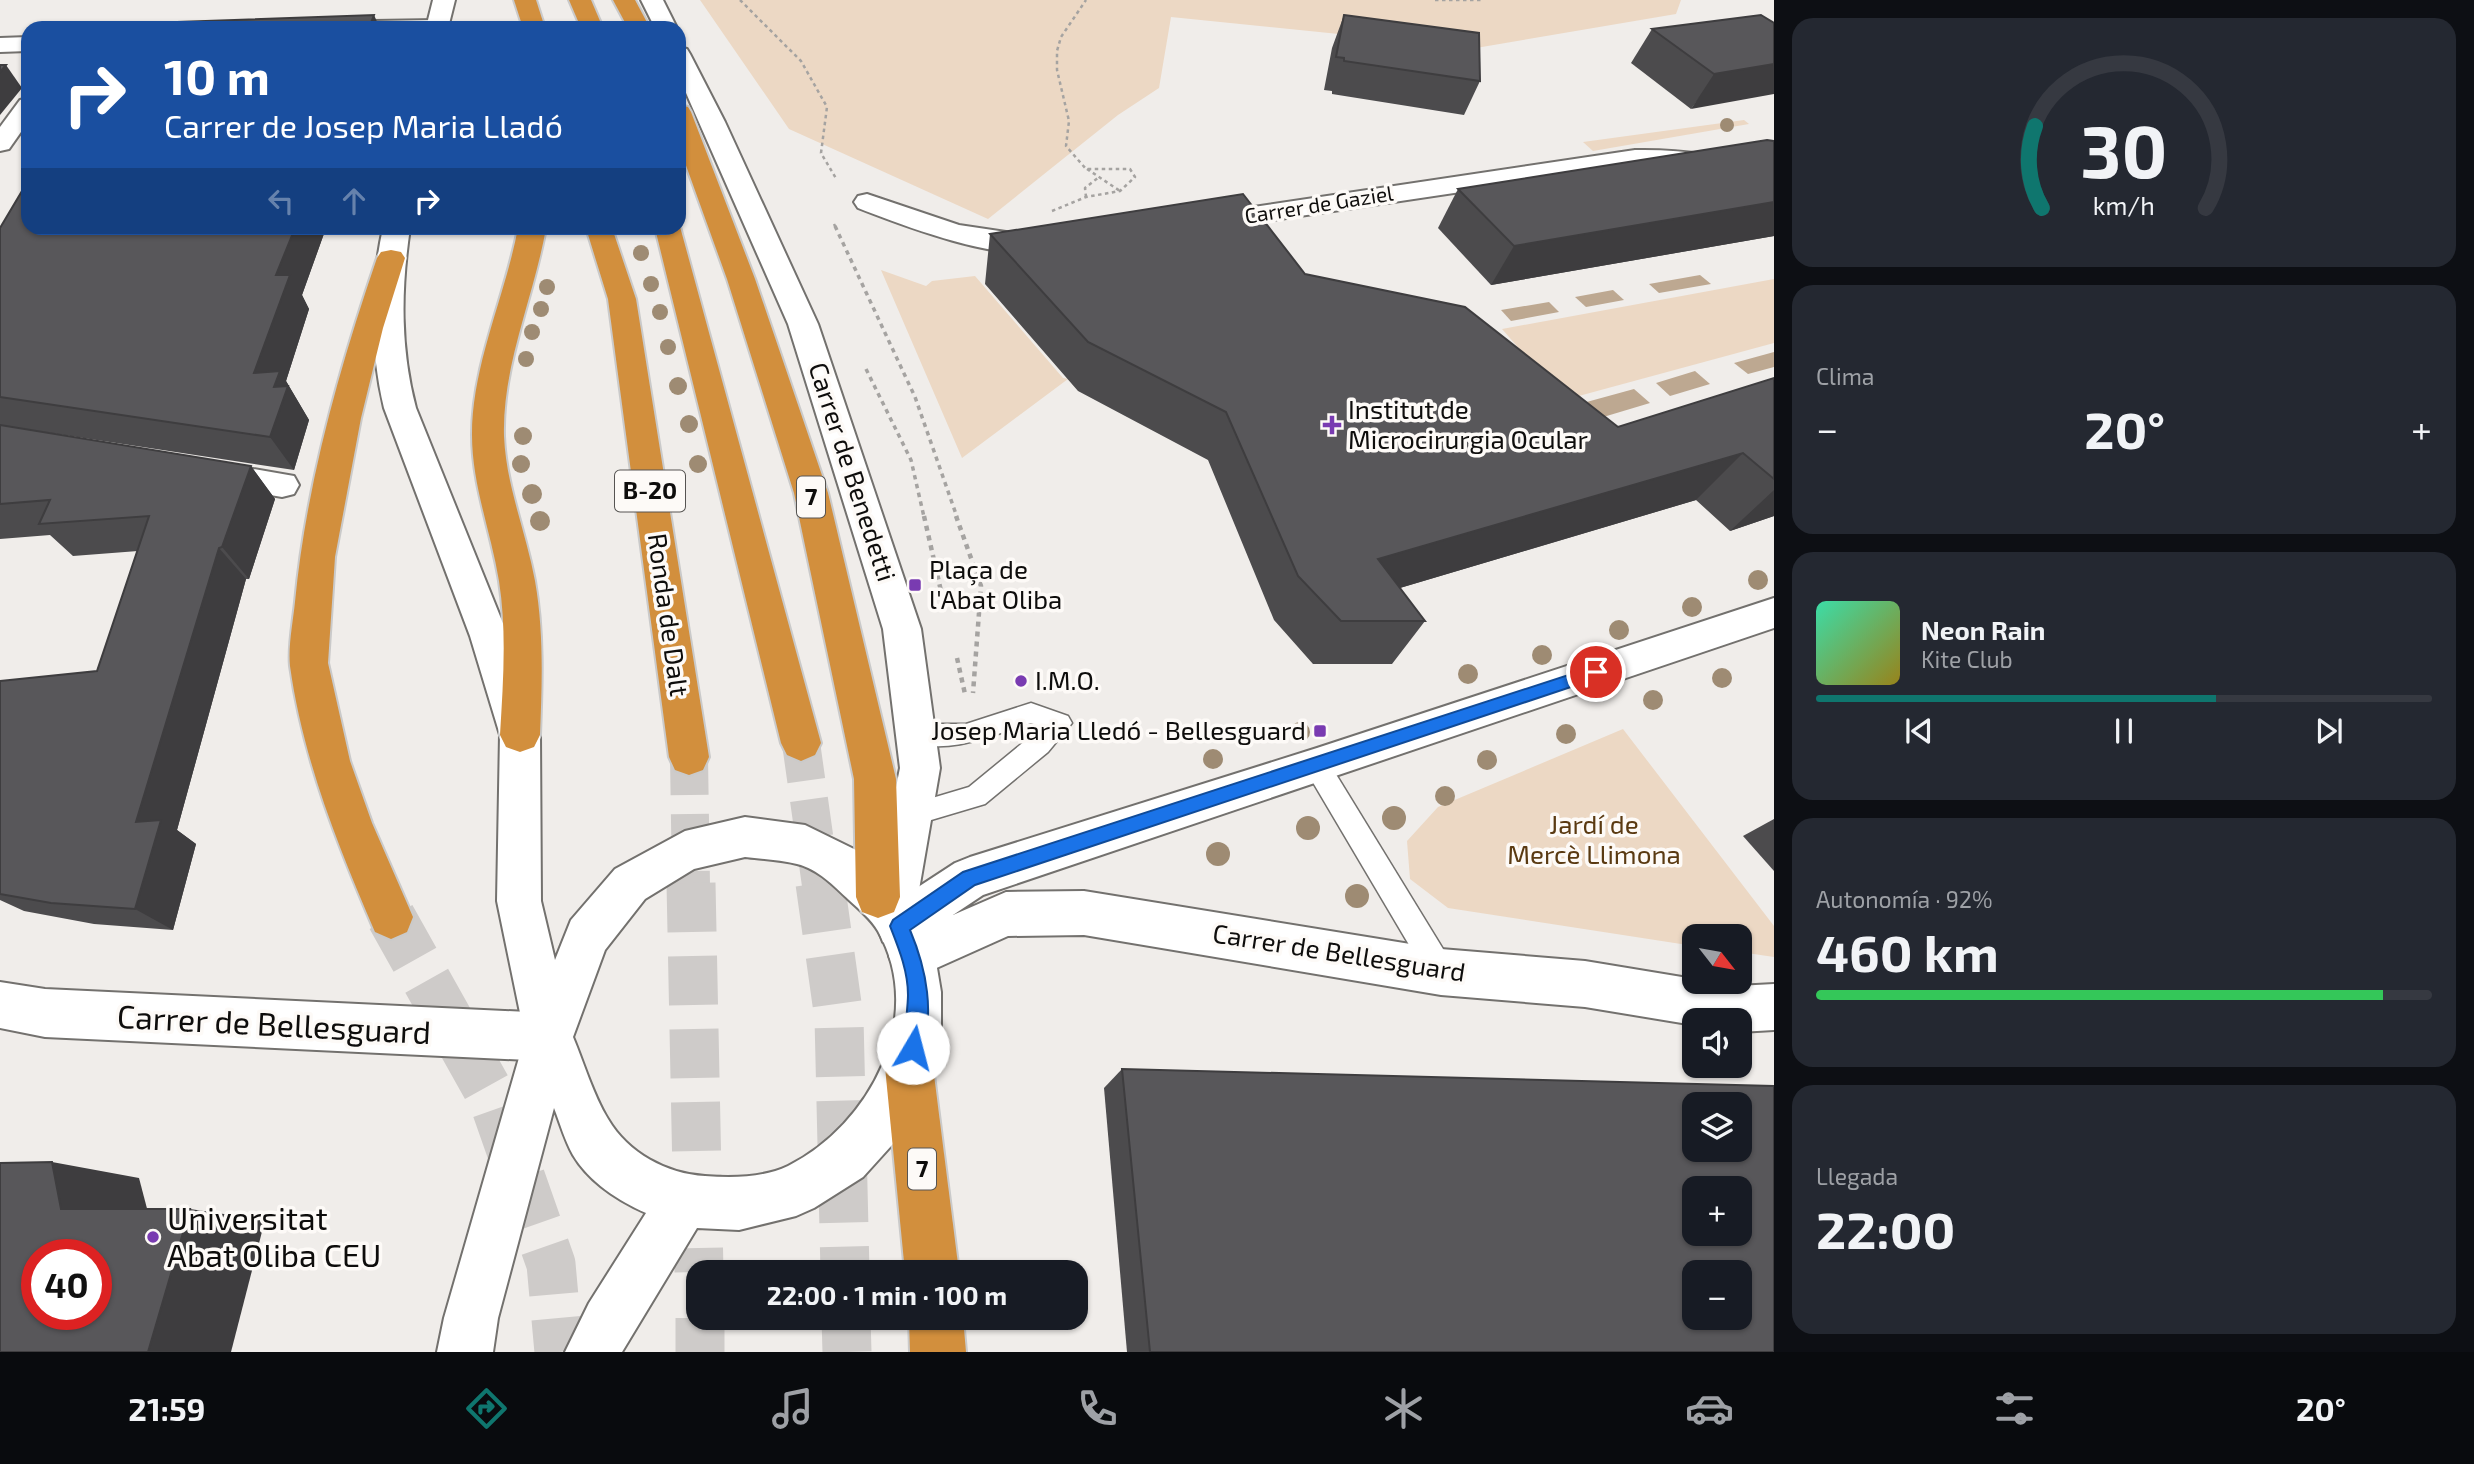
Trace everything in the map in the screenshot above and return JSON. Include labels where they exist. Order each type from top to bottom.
[{"type":"highway","points":[[519,0],[521,21]]},
{"type":"highway","points":[[525,0],[532,21]]},
{"type":"highway","points":[[580,0],[589,21]]},
{"type":"highway","points":[[624,0],[635,21]]},
{"type":"highway","name":"7","points":[[686,131],[741,279],[811,493],[874,779],[896,923]]},
{"type":"highway","points":[[520,735],[523,667],[520,600],[490,469],[488,405],[495,362],[523,276],[531,235]]},
{"type":"highway","name":"Ronda de Dalt","points":[[601,235],[622,299],[689,757]]},
{"type":"highway","points":[[671,235],[801,743]]},
{"type":"highway","points":[[391,917],[351,823],[330,761],[309,663],[317,558],[345,418],[368,328],[394,243]]},
{"type":"highway","name":"7","points":[[909,1067],[931,1260]]},
{"type":"highway","points":[[937,1330],[938,1352]]},
{"type":"street","points":[[439,21],[444,0]]},
{"type":"street","points":[[652,0],[662,21]]},
{"type":"street","points":[[0,46],[21,44]]},
{"type":"street","name":"Carrer de Benedetti","points":[[686,68],[713,122],[803,324],[902,629],[920,768],[896,923]]},
{"type":"street","points":[[0,144],[21,115]]},
{"type":"street","name":"Carrer de Gaziel","points":[[1187,225],[1635,158],[1679,156],[1723,162],[1774,177]]},
{"type":"street","points":[[867,202],[919,223],[959,235],[1006,244],[1065,244]]},
{"type":"street","points":[[394,243],[387,323],[390,374],[400,408],[489,636],[520,735],[519,901],[549,1037],[591,1138],[616,1166],[648,1187],[684,1201],[739,1204],[796,1190],[845,1159],[883,1117],[909,1067],[918,992],[896,923],[841,864],[805,845],[745,837],[685,851],[630,884],[587,936],[549,1037],[471,1318],[465,1352]]},
{"type":"street","points":[[189,471],[282,485]]},
{"type":"street","points":[[896,923],[970,878],[1317,766],[1774,613]]},
{"type":"street","name":"Carrer de Bellesguard","points":[[896,923],[1006,914],[1084,913],[1441,972],[1585,984],[1737,1009],[1774,1007]]},
{"type":"street","name":"Carrer de Bellesguard","points":[[0,1004],[45,1013],[549,1037]]},
{"type":"street","points":[[593,1352],[607,1322],[684,1201]]},
{"type":"lane","points":[[911,815],[976,796],[1040,745],[1060,723],[1031,713],[966,734],[916,734]]},
{"type":"lane","points":[[1317,766],[1441,972]]},
{"type":"path","points":[[740,0],[801,61],[827,107],[821,153],[838,181],[835,192]]},
{"type":"path","points":[[1086,0],[1074,22],[1060,38],[1056,56],[1062,101],[1069,119],[1066,146],[1086,169],[1120,191]]},
{"type":"path","points":[[1435,0],[1481,0]]},
{"type":"path","points":[[1045,214],[1086,197],[1120,191],[1135,177],[1130,169],[1086,169]]},
{"type":"path","points":[[1086,197],[1085,188],[1099,177]]},
{"type":"path","points":[[829,214],[915,397],[981,586],[972,705]]},
{"type":"green space","points":[[700,0],[1681,0],[1676,14],[1476,48],[1171,17],[1159,88],[1118,115],[988,219],[789,129]]},
{"type":"green space","points":[[1744,120],[1749,124],[1593,151],[1583,142]]},
{"type":"green space","points":[[881,270],[926,286],[932,281],[975,276],[1063,378],[1068,379],[962,458]]},
{"type":"green space","points":[[1774,279],[1774,343],[1564,400],[1502,329]]},
{"type":"green space","name":"Jardí de Mercè Llimona","points":[[1623,729],[1774,926],[1774,957],[1752,954],[1752,924],[1682,924],[1682,944],[1448,908],[1410,879],[1407,841],[1438,807]]},
{"type":"shaded area","points":[[1700,275],[1711,284],[1659,293],[1649,284]]},
{"type":"shaded area","points":[[1613,290],[1624,300],[1586,307],[1575,297]]},
{"type":"shaded area","points":[[1549,302],[1559,312],[1511,321],[1501,310]]},
{"type":"shaded area","points":[[1774,352],[1774,367],[1748,374],[1734,363]]},
{"type":"shaded area","points":[[1695,371],[1710,384],[1670,396],[1656,383]]},
{"type":"shaded area","points":[[1634,389],[1650,403],[1600,418],[1583,403]]},
{"type":"building","points":[[374,15],[372,21],[204,21]]},
{"type":"building","points":[[1344,15],[1479,33],[1480,81],[1344,61],[1344,58],[1336,57]]},
{"type":"building","points":[[1761,15],[1774,23],[1774,64],[1714,74],[1652,29]]},
{"type":"building","points":[[1774,141],[1774,202],[1514,246],[1458,189]]},
{"type":"building","points":[[21,193],[21,235],[292,235],[276,275],[290,275],[254,373],[280,371],[274,387],[288,386],[270,437],[0,397],[0,228]]},
{"type":"building","name":"Institut de Microcirurgia Ocular","points":[[1243,194],[1305,274],[1465,307],[1618,427],[1774,378],[1774,479],[1743,453],[1378,559],[1425,621],[1341,621],[1298,576],[1226,412],[1088,342],[990,234]]},
{"type":"building","points":[[0,425],[251,466],[222,547],[219,548],[136,822],[161,820],[135,909],[51,903],[0,894],[0,681],[97,671],[149,516],[39,524],[50,500],[0,504]]},
{"type":"building","points":[[1122,1069],[1774,1086],[1774,1352],[1150,1352]]},
{"type":"building","points":[[52,1162],[61,1209],[190,1209],[148,1352],[0,1352],[0,1163]]},
{"type":"tunnel","points":[[801,743],[821,885]]},
{"type":"tunnel","points":[[689,757],[691,885]]},
{"type":"tunnel","points":[[691,883],[699,1260]]},
{"type":"tunnel","points":[[820,883],[839,1018],[845,1260]]},
{"type":"tunnel","points":[[391,917],[493,1099],[551,1264],[559,1352]]},
{"type":"tunnel","points":[[700,1330],[700,1352]]},
{"type":"tunnel","points":[[846,1330],[847,1352]]},
{"type":"place","name":"Institut de Microcirurgia Ocular","points":[[1332,425]]},
{"type":"place","name":"Plaça de l'Abat Oliba","points":[[915,585]]},
{"type":"place","name":"I.M.O.","points":[[1021,681]]},
{"type":"place","name":"Josep Maria Lledó - Bellesguard","points":[[1320,731]]},
{"type":"place","name":"Universitat Abat Oliba CEU","points":[[153,1237]]},
{"type":"route","points":[[913,1048],[917,1029],[918,992],[912,956],[899,926],[970,878],[1596,672]]}]
